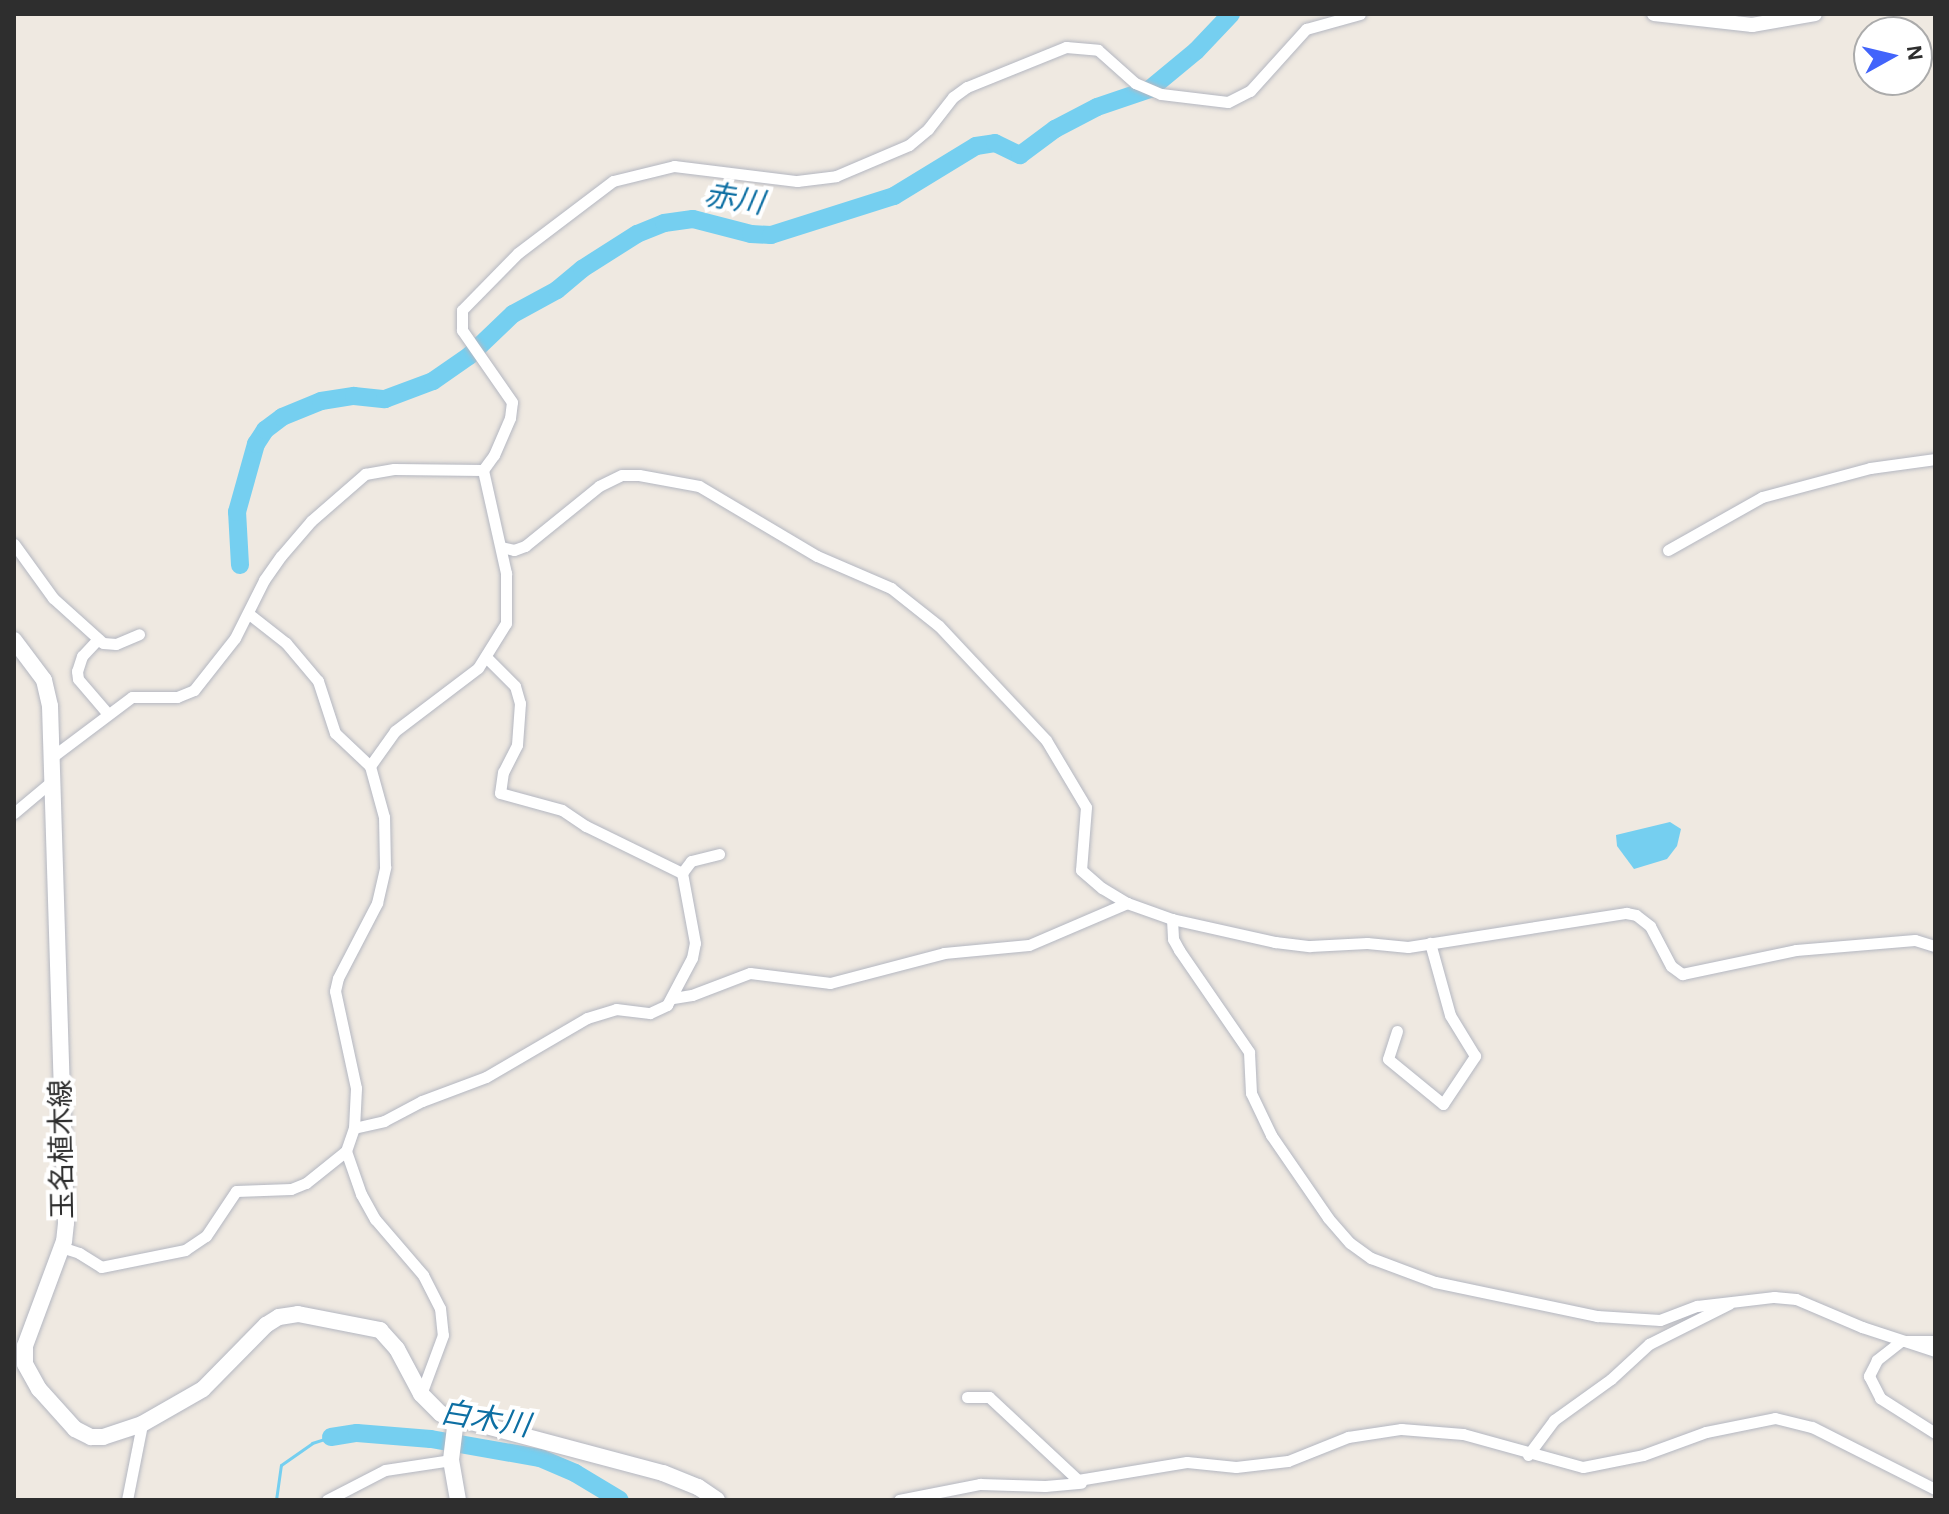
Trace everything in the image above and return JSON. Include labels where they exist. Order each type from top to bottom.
[{"type":"main road","name":"玉名植木線","points":[[14,640],[44,680],[50,706],[66,1194],[61,1247],[25,1346],[25,1364],[39,1389],[75,1429],[91,1437],[103,1437],[142,1424],[203,1389],[266,1325],[279,1317],[298,1314],[380,1330],[397,1349],[421,1394],[441,1414],[453,1442]]},
{"type":"main road","points":[[458,1500],[453,1442],[488,1424],[663,1473],[698,1487],[717,1500]]},
{"type":"street","points":[[370,766],[395,731],[486,657],[506,623],[508,600],[501,547],[483,470],[510,418],[512,402],[462,330],[462,310],[518,253],[613,181],[674,166],[797,181],[836,176],[909,145],[928,129],[953,97],[967,87],[1066,47],[1098,50],[1135,83],[1161,94],[1228,102],[1250,91],[1306,29],[1360,14]]},
{"type":"street","points":[[1654,14],[1752,25],[1815,14]]},
{"type":"street","points":[[1668,550],[1762,497],[1870,468],[1935,459]]},
{"type":"street","points":[[52,757],[132,697],[177,697],[194,690],[220,662],[249,614],[264,580],[281,556],[311,521],[365,474],[394,469],[483,470]]},
{"type":"street","points":[[501,547],[514,550],[525,546],[599,486],[622,475],[639,475],[699,486],[817,556],[891,588],[939,626],[1046,740],[1071,775],[1086,807],[1081,870],[1127,903],[1172,919],[1275,942],[1310,946],[1367,943],[1408,947],[1617,912],[1636,915],[1650,926],[1671,966],[1682,974],[1796,950],[1915,940],[1935,946]]},
{"type":"street","points":[[14,544],[53,598],[98,639],[116,644],[139,634]]},
{"type":"street","points":[[61,1247],[79,1253],[101,1267],[175,1254],[206,1236],[236,1191],[291,1189],[306,1183],[346,1151],[354,1128],[356,1088],[335,991],[338,978],[377,903],[385,867],[384,817],[370,766],[335,733],[318,681],[308,666],[249,614]]},
{"type":"street","points":[[98,639],[82,656],[78,679],[108,714]]},
{"type":"street","points":[[486,657],[515,686],[520,703],[517,745],[503,772],[500,793],[562,810],[586,826],[682,873]]},
{"type":"street","points":[[16,810],[51,782]]},
{"type":"street","points":[[673,998],[692,958],[696,936],[685,900],[682,873],[691,861],[719,854]]},
{"type":"street","points":[[354,1128],[384,1121],[422,1101],[486,1077],[587,1018],[616,1009],[650,1013],[673,998],[692,995],[750,973],[830,983],[944,953],[1029,945],[1127,903]]},
{"type":"street","points":[[1172,919],[1173,939],[1179,950],[1249,1052],[1251,1093],[1271,1135],[1328,1218],[1350,1243],[1371,1258],[1435,1282],[1597,1316],[1660,1320],[1697,1306],[1796,1299],[1901,1341],[1935,1351]]},
{"type":"street","points":[[1397,1031],[1388,1059],[1443,1104],[1475,1056],[1450,1015],[1430,943]]},
{"type":"street","points":[[346,1151],[361,1194],[375,1219],[423,1275],[440,1308],[443,1335],[421,1394]]},
{"type":"street","points":[[1528,1455],[1554,1420],[1611,1379],[1649,1344],[1733,1302]]},
{"type":"street","points":[[1935,1341],[1901,1341],[1877,1360],[1869,1376],[1880,1398],[1935,1433]]},
{"type":"street","points":[[899,1500],[966,1485],[1083,1484],[989,1397],[967,1397]]},
{"type":"street","points":[[1078,1480],[1187,1462],[1236,1467],[1288,1461],[1348,1437],[1401,1429],[1463,1434],[1528,1455],[1583,1467],[1610,1463],[1706,1432],[1775,1418],[1812,1427],[1935,1489]]},
{"type":"street","points":[[127,1500],[142,1424]]},
{"type":"street","points":[[327,1500],[385,1470],[453,1442]]},
{"type":"water","points":[[1670,822],[1681,829],[1677,846],[1667,859],[1634,869],[1617,846],[1616,835]]},
{"type":"waterway","name":"赤川","points":[[240,565],[237,512],[256,444],[265,430],[282,417],[321,401],[354,396],[385,399],[433,381],[469,356],[513,314],[557,290],[582,269],[637,234],[664,223],[693,219],[751,234],[771,235],[894,196],[976,146],[995,143],[1020,155],[1055,129],[1097,107],[1150,89],[1196,51],[1231,14]]},
{"type":"waterway","name":"白木川","points":[[331,1437],[357,1433],[431,1439],[540,1458],[575,1473],[620,1500]]},
{"type":"waterway","points":[[276,1500],[281,1465],[312,1443],[331,1437]]}]
